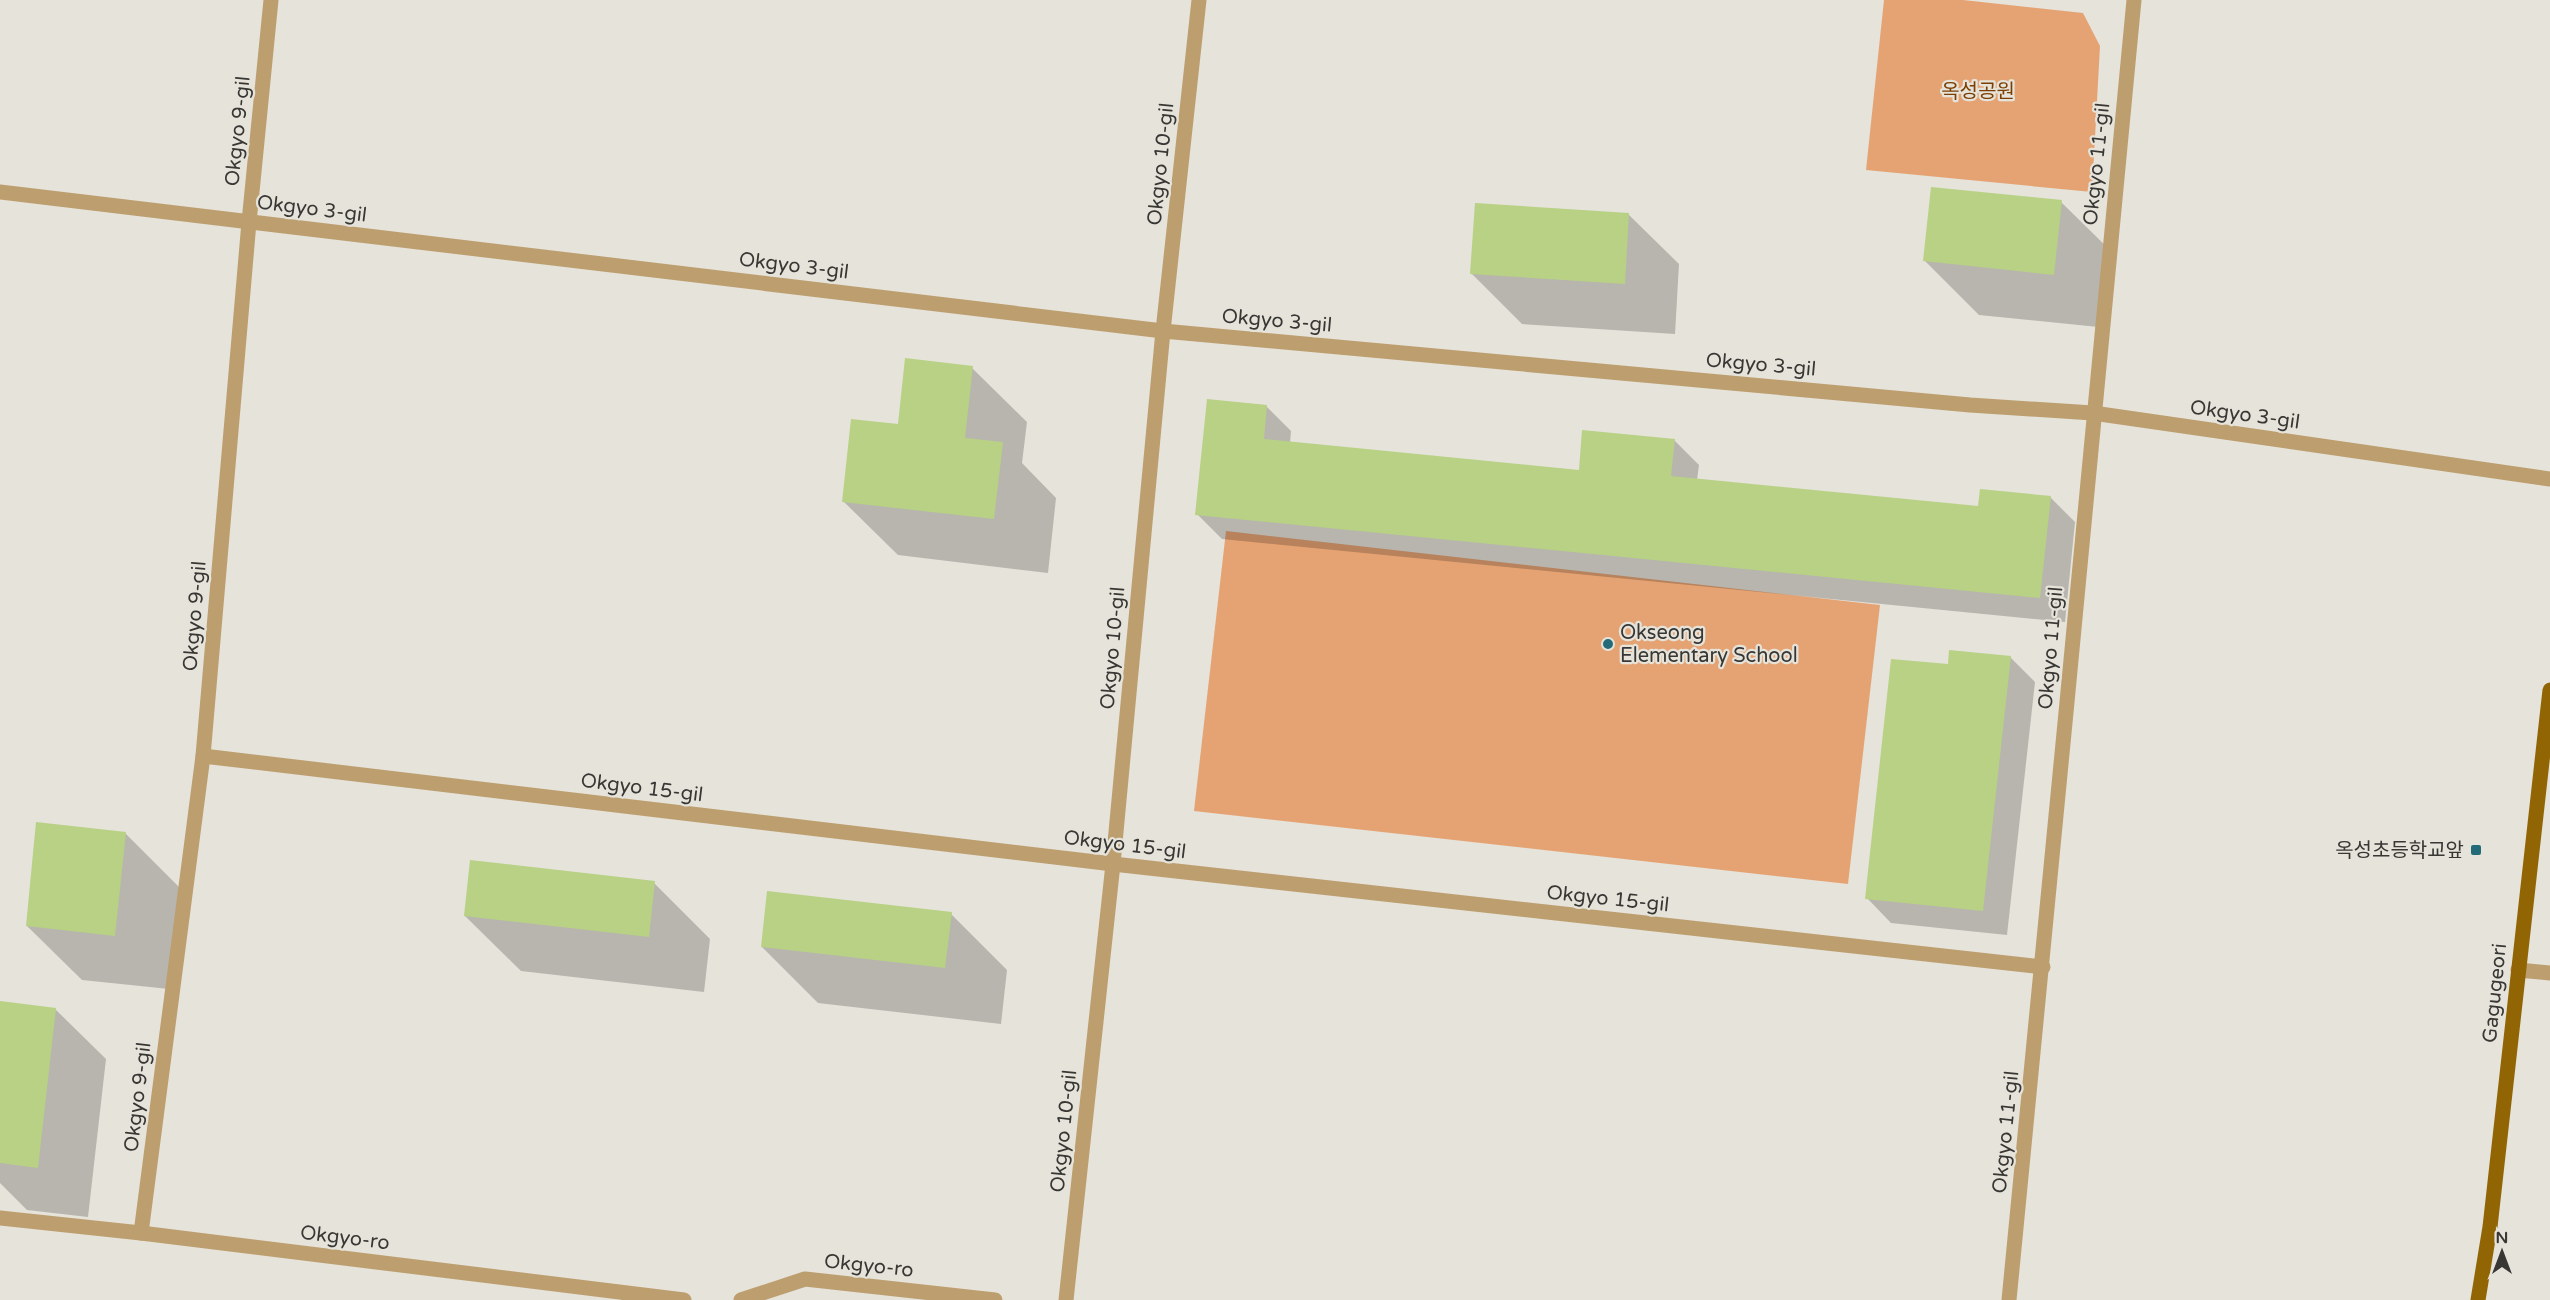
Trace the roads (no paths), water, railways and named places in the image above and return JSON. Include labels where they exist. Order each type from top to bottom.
[{"type":"main road","name":"Gagugeori","points":[[2480,1293],[2495,1183],[2550,690]]},
{"type":"main road","points":[[2473,1300],[2480,1293]]},
{"type":"street","name":"Okgyo 9-gil","points":[[141,1233],[203,756],[249,222],[271,0]]},
{"type":"street","name":"Okgyo 10-gil","points":[[1066,1300],[1113,864],[1163,331],[1199,0]]},
{"type":"street","name":"Okgyo 11-gil","points":[[2009,1300],[2043,967],[2093,413],[2134,0]]},
{"type":"street","name":"Okgyo 3-gil","points":[[0,192],[1163,331],[1970,405],[2093,413],[2550,479]]},
{"type":"street","name":"Okgyo 15-gil","points":[[203,756],[1113,864],[2043,967]]},
{"type":"street","points":[[2518,970],[2550,973]]},
{"type":"street","name":"Okgyo-ro","points":[[0,1218],[141,1233],[684,1300]]},
{"type":"street","name":"Okgyo-ro","points":[[741,1300],[806,1279],[995,1300]]},
{"type":"place","name":"Okseong Elementary School","points":[[1608,644]]},
{"type":"place","name":"옥성초등학교앞","points":[[2476,850]]},
{"type":"park label","name":"옥성공원","points":[[1978,91]]}]
